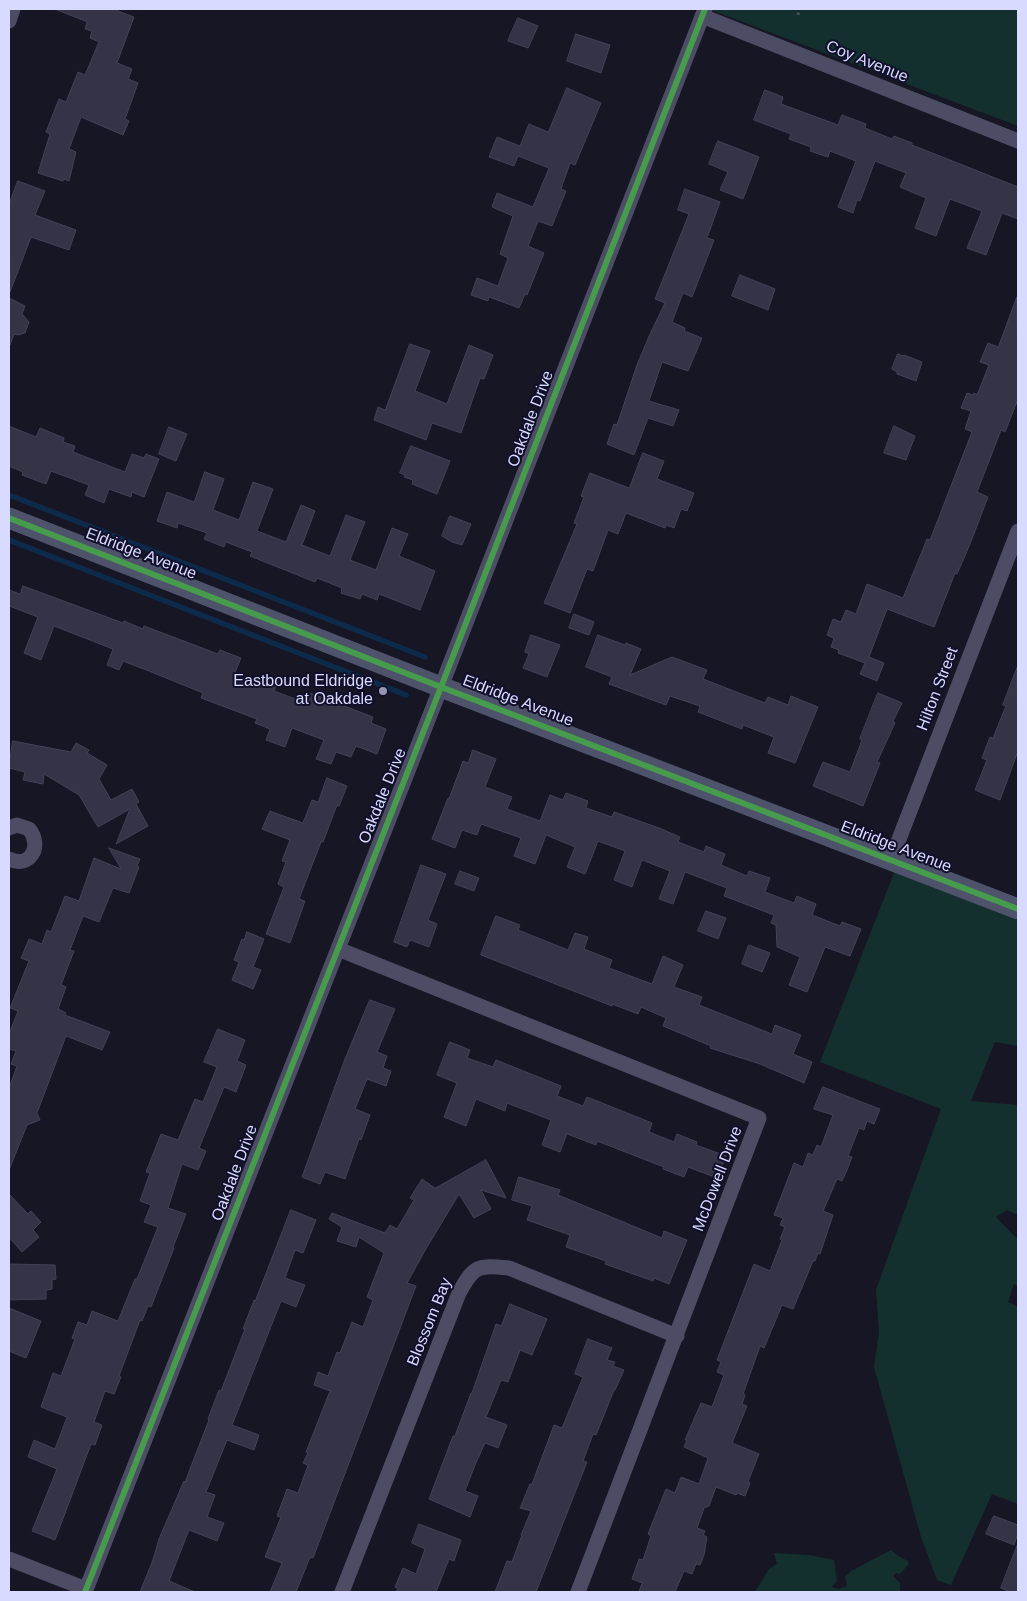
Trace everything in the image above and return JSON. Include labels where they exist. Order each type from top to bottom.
[{"type":"street","points":[[9,21],[14,9]]},
{"type":"street","name":"Coy Avenue","points":[[704,12],[1018,141]]},
{"type":"street","name":"Oakdale Drive","points":[[85,1591],[441,687],[704,12]]},
{"type":"street","name":"Eldridge Avenue","points":[[9,518],[1018,909]]},
{"type":"street","name":"Hilton Street","points":[[891,860],[1018,531]]},
{"type":"street","points":[[9,828],[17,825],[28,829],[35,840],[35,847],[29,857],[19,862],[9,860]]},
{"type":"street","name":"McDowell Drive","points":[[338,949],[759,1118],[578,1592]]},
{"type":"street","name":"Blossom Bay","points":[[342,1592],[459,1293],[468,1276],[477,1268],[490,1266],[509,1268],[677,1336]]},
{"type":"street","points":[[9,1559],[85,1591]]},
{"type":"path","points":[[798,16],[799,9]]},
{"type":"green space","points":[[1018,9],[1018,126],[711,10]]},
{"type":"green space","points":[[897,865],[1018,916],[1018,1046],[995,1042],[971,1101],[1018,1105],[1018,1215],[1007,1210],[996,1217],[1018,1240],[1018,1286],[1014,1284],[1008,1302],[1018,1307],[1018,1504],[992,1494],[951,1585],[937,1580],[921,1537],[874,1367],[879,1332],[876,1290],[941,1109],[820,1062]]},
{"type":"green space","points":[[891,1550],[908,1561],[909,1564],[900,1574],[896,1573],[893,1576],[900,1583],[900,1592],[755,1592],[769,1569],[777,1564],[774,1553],[809,1555],[834,1560],[837,1581],[832,1587],[838,1589],[847,1586],[845,1577],[851,1571]]},
{"type":"building","points":[[55,9],[113,9],[134,17],[117,63],[132,69],[128,79],[138,83],[125,119],[129,121],[123,135],[81,117],[69,149],[76,152],[69,181],[38,173],[50,134],[46,132],[59,99],[66,102],[78,72],[85,75],[99,42],[90,38],[92,31],[85,29],[87,22]]},
{"type":"building","points":[[518,18],[538,26],[528,48],[508,41]]},
{"type":"building","points":[[576,34],[610,45],[601,73],[567,61]]},
{"type":"building","points":[[567,88],[601,103],[575,165],[570,163],[561,189],[566,191],[552,226],[538,221],[528,246],[544,253],[527,295],[525,294],[519,308],[489,297],[488,301],[471,295],[477,278],[498,286],[508,258],[500,254],[513,216],[492,207],[497,193],[533,207],[549,168],[518,156],[514,166],[489,157],[497,137],[520,146],[529,124],[548,132]]},
{"type":"building","points":[[765,90],[783,97],[781,104],[838,125],[842,115],[866,124],[865,128],[892,139],[894,136],[1018,187],[1018,219],[1002,213],[986,255],[967,248],[982,211],[950,199],[936,236],[915,228],[926,198],[900,187],[906,173],[875,161],[860,201],[857,200],[853,213],[838,207],[856,161],[830,151],[828,157],[810,151],[811,147],[789,139],[791,134],[754,120]]},
{"type":"building","points":[[718,141],[759,157],[743,199],[720,190],[728,172],[709,164]]},
{"type":"building","points":[[18,181],[45,191],[35,215],[76,230],[69,250],[31,237],[10,292],[9,205]]},
{"type":"building","points":[[685,189],[720,202],[707,238],[714,240],[692,297],[683,293],[672,322],[685,328],[684,331],[702,338],[688,371],[662,362],[649,401],[679,410],[673,426],[648,418],[634,455],[607,444],[614,424],[617,425],[637,365],[665,303],[655,299],[689,214],[678,210]]},
{"type":"building","points":[[740,275],[775,289],[768,310],[732,296]]},
{"type":"building","points":[[1017,297],[1018,399],[1005,432],[1001,430],[977,492],[988,497],[934,627],[887,609],[869,657],[884,663],[877,681],[860,674],[865,663],[838,653],[839,650],[831,647],[834,638],[827,635],[833,619],[841,622],[846,610],[856,614],[867,584],[903,598],[927,539],[930,540],[972,432],[965,429],[971,411],[961,408],[967,393],[977,395],[989,365],[980,362],[988,343],[998,347]]},
{"type":"building","points":[[9,298],[25,306],[22,314],[29,322],[25,333],[14,334],[10,345],[9,344]]},
{"type":"building","points":[[410,344],[430,351],[415,391],[447,404],[469,345],[493,355],[484,379],[480,378],[461,433],[432,423],[426,440],[374,420],[378,407],[385,410]]},
{"type":"building","points":[[898,354],[922,362],[916,381],[897,374],[892,369]]},
{"type":"building","points":[[9,426],[36,437],[40,428],[64,438],[63,442],[75,446],[73,452],[125,472],[132,454],[144,458],[146,454],[159,459],[144,497],[132,492],[131,497],[109,489],[104,503],[85,495],[89,485],[51,471],[46,484],[22,475],[23,472],[9,466]]},
{"type":"building","points":[[894,426],[915,436],[906,460],[884,453]]},
{"type":"building","points":[[169,427],[187,434],[176,461],[159,454]]},
{"type":"building","points":[[411,446],[450,461],[437,494],[412,484],[413,480],[404,477],[405,475],[400,473]]},
{"type":"building","points":[[643,453],[664,461],[657,479],[694,493],[687,511],[681,509],[674,528],[666,525],[665,528],[626,513],[618,534],[608,530],[593,571],[587,569],[570,613],[544,603],[577,524],[574,523],[584,497],[581,496],[590,473],[629,488]]},
{"type":"building","points":[[205,472],[224,479],[213,510],[239,520],[253,482],[273,489],[257,531],[286,542],[301,505],[315,511],[302,545],[330,556],[346,515],[365,522],[350,560],[376,570],[392,528],[408,534],[399,556],[435,571],[420,610],[379,594],[377,600],[362,594],[360,599],[341,593],[342,588],[317,578],[315,582],[250,556],[252,552],[226,542],[224,547],[204,539],[207,533],[178,523],[177,528],[157,521],[167,492],[194,502]]},
{"type":"building","points":[[450,516],[471,524],[462,545],[442,536]]},
{"type":"building","points":[[23,586],[123,623],[124,621],[143,629],[144,626],[218,654],[220,650],[241,658],[233,677],[259,688],[264,674],[279,680],[274,691],[306,703],[310,693],[373,717],[371,723],[386,729],[377,754],[356,746],[351,757],[336,752],[331,764],[316,759],[324,740],[292,728],[285,747],[266,740],[270,729],[255,723],[257,719],[201,698],[203,693],[123,661],[119,670],[107,665],[113,649],[54,626],[41,660],[24,653],[38,617],[9,606],[9,590],[20,594]]},
{"type":"building","points":[[574,614],[594,622],[589,635],[569,628]]},
{"type":"building","points":[[531,635],[560,645],[547,677],[523,668],[529,654],[525,652]]},
{"type":"building","points":[[598,635],[641,649],[630,675],[672,657],[707,670],[703,679],[765,703],[768,697],[788,705],[791,696],[818,707],[795,763],[768,753],[774,737],[743,725],[742,729],[698,712],[700,706],[670,696],[666,705],[609,684],[612,677],[586,667]]},
{"type":"building","points":[[1017,668],[1018,751],[1000,800],[975,790],[987,760],[982,758],[990,737],[993,738],[1006,706],[1003,705]]},
{"type":"building","points":[[878,693],[902,703],[877,762],[880,763],[863,806],[813,786],[823,762],[850,772],[862,740],[860,739]]},
{"type":"building","points":[[13,741],[71,752],[76,743],[89,750],[87,753],[107,765],[99,779],[111,800],[132,789],[139,802],[136,804],[148,826],[116,844],[130,809],[98,827],[79,795],[44,774],[43,784],[23,780],[25,772],[9,768]]},
{"type":"building","points":[[473,750],[496,759],[485,787],[512,797],[507,809],[540,821],[550,795],[563,800],[566,793],[588,801],[586,808],[612,817],[614,812],[680,837],[678,842],[704,852],[706,846],[725,854],[721,865],[747,876],[749,871],[770,878],[765,892],[794,903],[797,896],[816,904],[812,915],[840,926],[842,922],[861,929],[850,956],[825,947],[807,992],[789,985],[800,957],[777,947],[776,925],[771,923],[774,915],[724,896],[727,888],[685,872],[673,904],[659,899],[670,871],[642,860],[632,887],[614,880],[625,851],[598,841],[585,874],[567,867],[575,847],[546,835],[535,864],[514,856],[521,838],[481,824],[477,835],[462,830],[455,848],[432,839],[463,761],[468,763]]},
{"type":"building","points":[[327,778],[347,786],[339,806],[337,805],[323,842],[321,842],[299,899],[305,901],[290,943],[266,934],[284,887],[278,884],[286,862],[282,861],[290,840],[262,829],[270,811],[303,823],[312,800],[318,802]]},
{"type":"building","points":[[109,848],[140,859],[137,866],[139,867],[129,893],[113,888],[99,922],[83,916],[70,950],[74,951],[61,985],[66,987],[58,1009],[66,1013],[65,1015],[110,1032],[102,1050],[66,1036],[37,1113],[40,1120],[27,1125],[9,1170],[9,1088],[17,1066],[11,1064],[16,1051],[9,1049],[9,1034],[18,1011],[10,1008],[29,961],[21,958],[29,939],[42,944],[47,930],[51,932],[65,896],[79,901],[94,858],[121,869]]},
{"type":"building","points":[[421,865],[446,874],[428,920],[437,924],[429,947],[410,940],[407,947],[394,942]]},
{"type":"building","points":[[460,871],[479,878],[474,891],[455,884]]},
{"type":"building","points":[[706,911],[726,918],[718,939],[698,931]]},
{"type":"building","points":[[496,916],[520,925],[518,930],[568,950],[575,933],[588,937],[584,949],[612,960],[609,968],[652,984],[663,956],[683,965],[674,987],[702,997],[699,1005],[772,1034],[775,1025],[801,1035],[793,1054],[812,1062],[804,1083],[760,1064],[710,1048],[711,1046],[663,1026],[666,1018],[641,1007],[638,1014],[612,1004],[612,1006],[481,955]]},
{"type":"building","points":[[247,932],[264,939],[253,967],[261,970],[253,989],[232,980],[239,962],[234,960],[242,939],[244,940]]},
{"type":"building","points":[[749,945],[770,953],[762,972],[742,964]]},
{"type":"building","points":[[370,1000],[395,1009],[377,1052],[387,1056],[383,1068],[391,1071],[386,1086],[367,1079],[355,1109],[370,1115],[361,1140],[359,1139],[345,1179],[325,1172],[320,1184],[302,1177],[345,1059]]},
{"type":"building","points":[[218,1029],[245,1040],[237,1061],[246,1065],[236,1092],[224,1087],[199,1148],[206,1151],[198,1170],[182,1164],[168,1208],[186,1214],[151,1307],[148,1306],[142,1321],[140,1320],[114,1394],[105,1391],[94,1422],[102,1425],[95,1445],[91,1444],[55,1540],[32,1531],[57,1469],[28,1457],[34,1440],[55,1449],[67,1417],[41,1407],[53,1373],[61,1376],[75,1339],[72,1338],[78,1322],[87,1325],[92,1311],[118,1321],[158,1227],[144,1222],[151,1205],[140,1201],[150,1173],[146,1172],[161,1134],[178,1140],[195,1099],[203,1102],[217,1067],[204,1062]]},
{"type":"building","points":[[450,1042],[470,1050],[467,1058],[493,1067],[496,1060],[561,1086],[557,1096],[583,1106],[587,1097],[652,1123],[649,1132],[674,1142],[677,1134],[697,1142],[696,1145],[726,1156],[717,1178],[688,1167],[684,1177],[663,1169],[664,1167],[597,1141],[596,1145],[567,1134],[560,1152],[542,1145],[551,1120],[507,1103],[505,1111],[476,1099],[466,1126],[444,1117],[457,1083],[437,1075]]},
{"type":"building","points":[[823,1087],[880,1109],[874,1124],[867,1121],[864,1130],[859,1128],[848,1156],[852,1157],[847,1170],[842,1181],[837,1179],[823,1211],[833,1215],[820,1254],[818,1253],[815,1261],[813,1261],[793,1309],[782,1305],[764,1348],[760,1346],[743,1394],[745,1395],[742,1404],[747,1406],[732,1443],[759,1454],[748,1482],[750,1483],[745,1496],[737,1493],[736,1495],[716,1487],[709,1506],[704,1508],[697,1528],[705,1531],[703,1535],[707,1537],[704,1555],[700,1565],[696,1564],[692,1574],[684,1571],[675,1592],[639,1592],[642,1583],[632,1579],[639,1559],[643,1560],[651,1536],[648,1534],[666,1489],[675,1493],[681,1477],[699,1484],[708,1458],[684,1447],[687,1440],[685,1440],[701,1403],[712,1407],[724,1375],[717,1372],[721,1362],[717,1360],[754,1264],[770,1271],[785,1227],[780,1225],[783,1218],[774,1215],[794,1163],[803,1167],[808,1153],[813,1155],[817,1145],[821,1147],[833,1115],[814,1109]]},
{"type":"building","points":[[486,1160],[506,1198],[481,1190],[491,1209],[474,1218],[459,1194],[427,1247],[407,1283],[416,1286],[313,1558],[310,1557],[296,1592],[270,1592],[282,1563],[265,1557],[281,1517],[277,1516],[287,1489],[298,1493],[308,1465],[303,1463],[308,1453],[306,1452],[330,1391],[314,1385],[318,1372],[328,1376],[337,1352],[340,1353],[352,1322],[363,1327],[373,1300],[367,1297],[384,1253],[359,1237],[356,1247],[337,1241],[342,1227],[329,1219],[332,1213],[385,1233],[390,1225],[397,1229],[414,1200],[410,1198],[422,1179],[435,1188]]},
{"type":"building","points":[[519,1177],[560,1190],[558,1195],[662,1238],[664,1231],[687,1240],[669,1284],[654,1278],[653,1281],[605,1264],[606,1261],[566,1247],[570,1235],[527,1220],[532,1206],[512,1200]]},
{"type":"building","points":[[9,1194],[28,1214],[31,1211],[41,1222],[33,1230],[39,1237],[22,1252],[9,1237]]},
{"type":"building","points":[[291,1210],[316,1220],[303,1253],[295,1250],[285,1278],[305,1285],[296,1307],[281,1301],[232,1425],[259,1435],[254,1450],[227,1440],[206,1492],[215,1495],[207,1517],[224,1523],[217,1541],[189,1530],[169,1581],[195,1592],[140,1592],[159,1539],[185,1482],[219,1390],[221,1391],[245,1329],[243,1329],[254,1300]]},
{"type":"building","points":[[9,1264],[55,1265],[56,1279],[52,1280],[52,1289],[46,1290],[46,1299],[9,1300]]},
{"type":"building","points":[[510,1304],[547,1319],[532,1355],[520,1350],[508,1382],[501,1380],[486,1417],[507,1425],[498,1448],[485,1443],[475,1465],[465,1491],[478,1496],[470,1517],[429,1499],[472,1393],[496,1324],[501,1326]]},
{"type":"building","points":[[9,1308],[41,1321],[26,1358],[9,1351]]},
{"type":"building","points":[[588,1339],[612,1348],[607,1360],[615,1362],[613,1366],[624,1370],[596,1435],[593,1434],[583,1461],[587,1462],[536,1592],[495,1592],[507,1561],[512,1562],[531,1511],[520,1508],[530,1484],[532,1484],[554,1425],[562,1428],[583,1377],[575,1374]]},
{"type":"building","points":[[994,1516],[1018,1525],[1018,1533],[1014,1545],[986,1534]]},
{"type":"building","points":[[419,1524],[461,1540],[454,1561],[449,1559],[436,1592],[396,1592],[398,1588],[395,1587],[403,1568],[416,1574],[425,1549],[412,1543]]},
{"type":"building","points":[[1017,1546],[1018,1592],[1010,1592],[1001,1588]]},
{"type":"waterway","points":[[9,495],[425,657]]},
{"type":"waterway","points":[[9,540],[406,695]]},
{"type":"cycle path","points":[[85,1592],[705,9]]},
{"type":"cycle path","points":[[9,518],[1018,909]]},
{"type":"place","name":"Eastbound Eldridge at Oakdale","points":[[383,691]]}]
